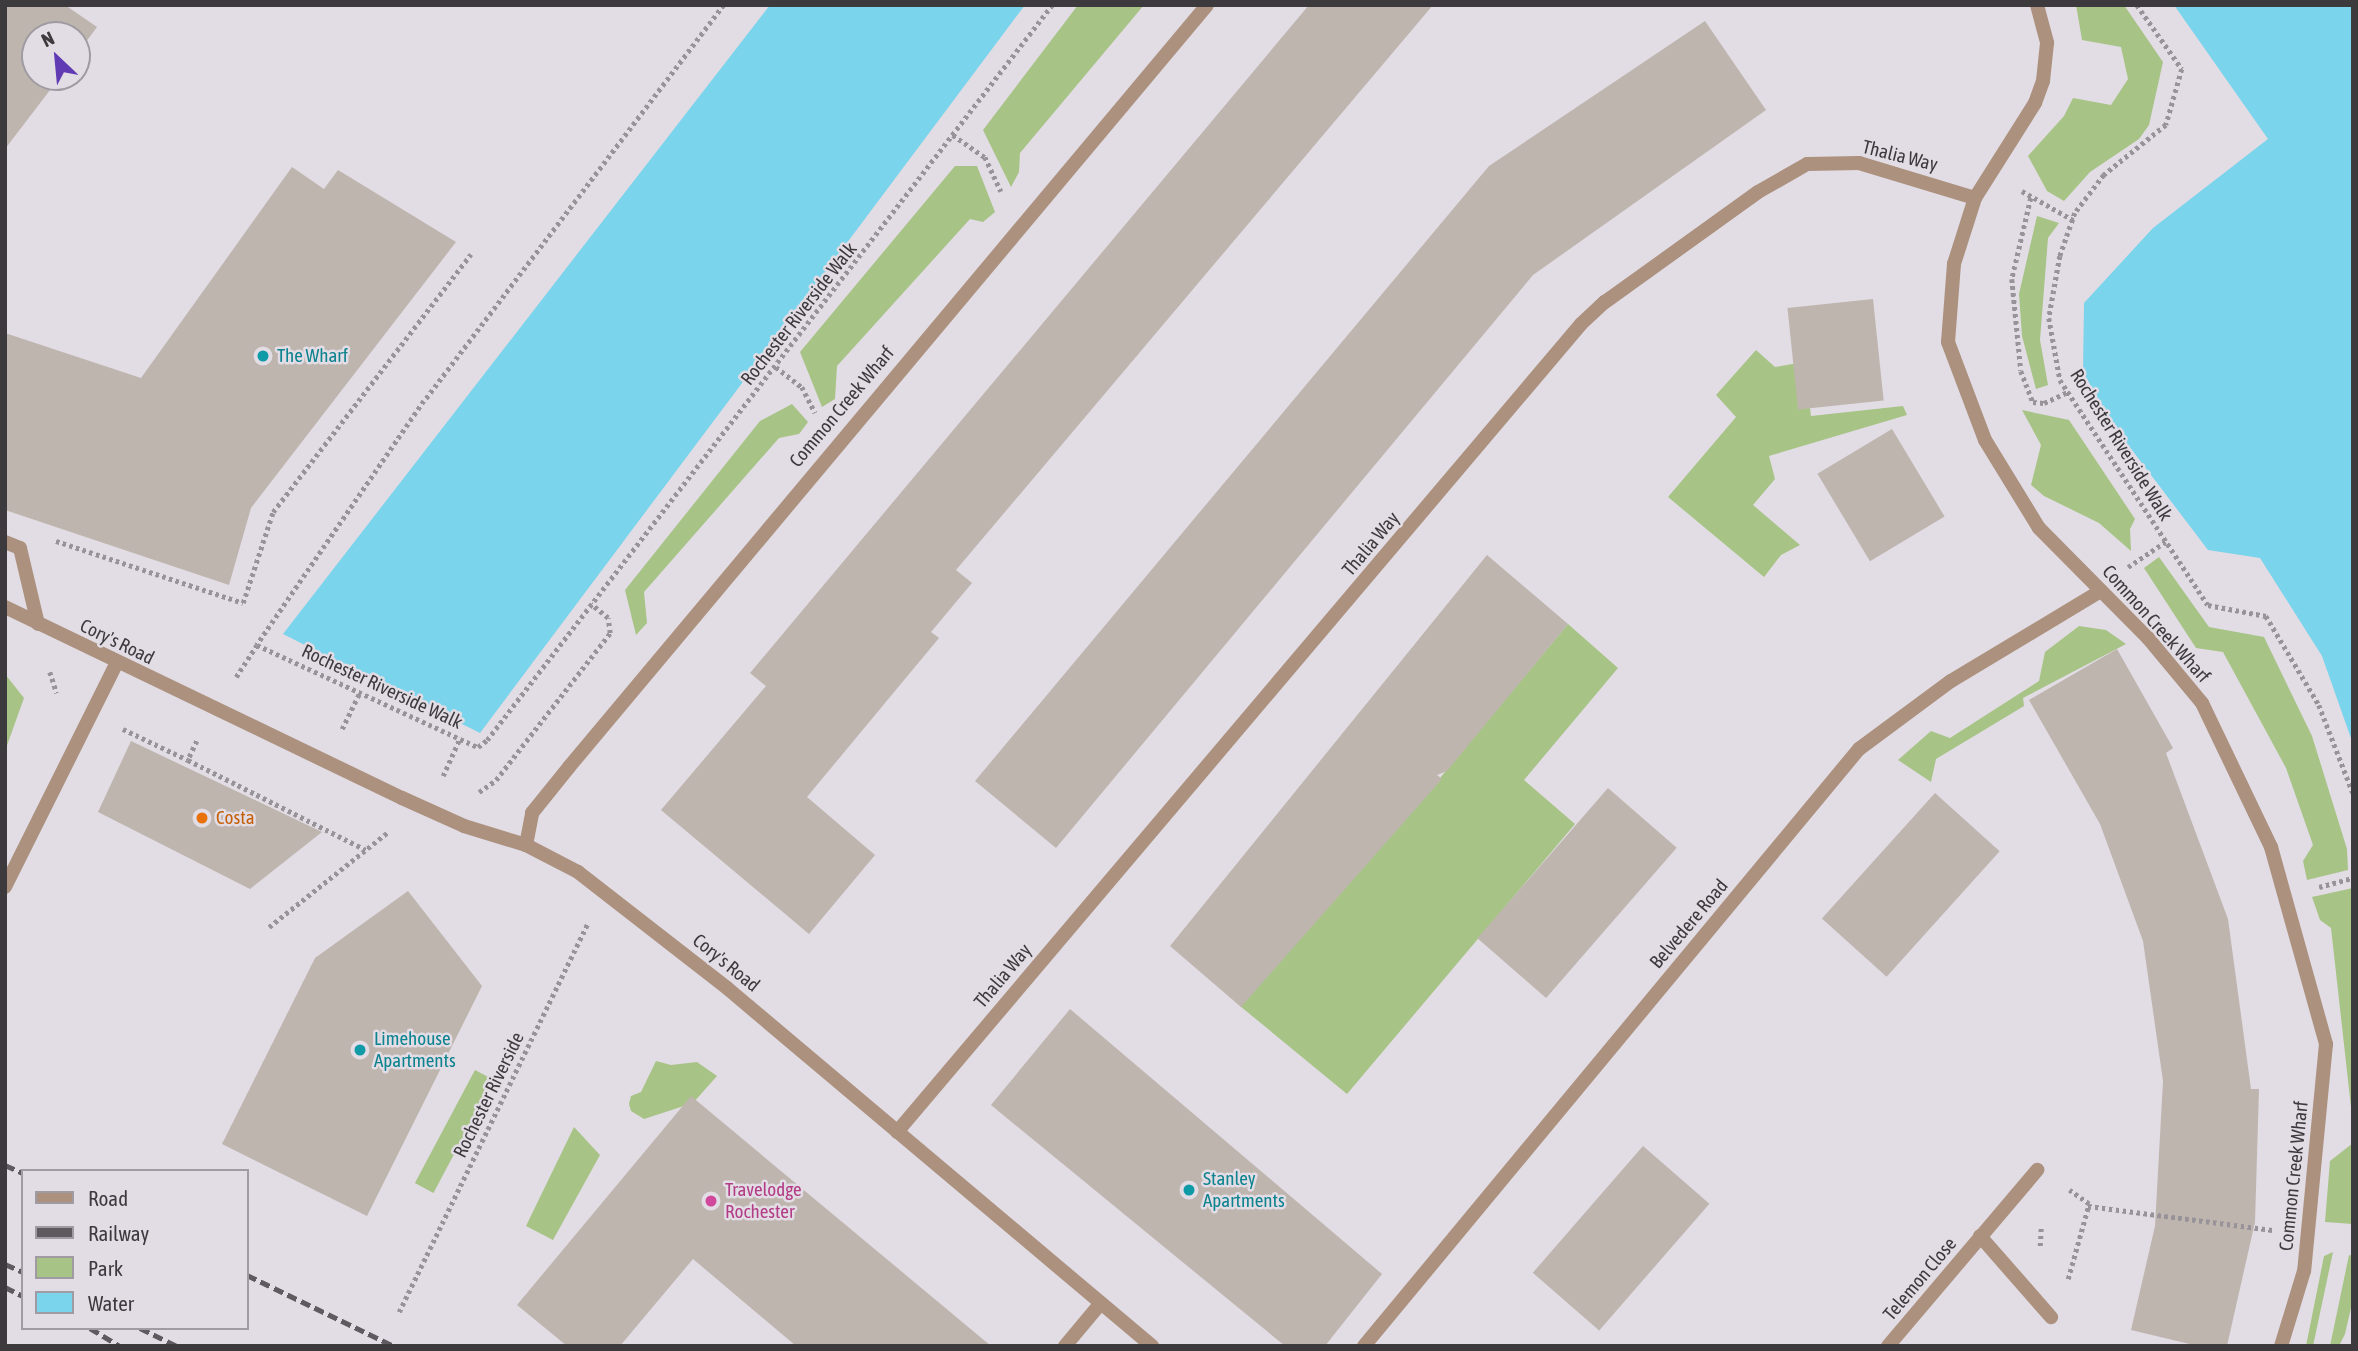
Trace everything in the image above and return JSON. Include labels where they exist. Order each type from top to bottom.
[{"type":"street","name":"Common Creek Wharf","points":[[526,845],[532,813],[569,767],[1207,5]]},
{"type":"street","name":"Common Creek Wharf","points":[[2037,5],[2046,43],[2043,81],[2035,103],[1975,198],[1954,264],[1948,342],[1985,440],[2039,528],[2148,638],[2202,703],[2271,847],[2326,1044],[2304,1271],[2281,1346]]},
{"type":"street","name":"Thalia Way","points":[[897,1132],[1581,324],[1605,302],[1758,192],[1807,164],[1859,163],[1975,198]]},
{"type":"street","points":[[5,542],[20,548],[38,624]]},
{"type":"street","name":"Belvedere Road","points":[[1364,1346],[1859,749],[1951,681],[2101,591]]},
{"type":"street","name":"Cory's Road","points":[[5,607],[116,664],[420,807],[526,845],[604,889],[1152,1346]]},
{"type":"street","points":[[5,887],[116,664]]},
{"type":"street","name":"Telemon Close","points":[[1888,1346],[2037,1170]]},
{"type":"street","name":"Telemon Close","points":[[1980,1236],[2051,1317]]},
{"type":"street","points":[[1065,1346],[1101,1303]]},
{"type":"path","name":"Rochester Riverside Walk","points":[[724,5],[424,401],[257,645],[478,747],[487,740],[1052,5]]},
{"type":"path","name":"Rochester Riverside Walk","points":[[2137,5],[2182,69],[2166,125],[2104,175],[2073,220],[2060,256],[2049,318],[2060,380],[2208,605],[2266,616],[2319,705],[2353,793]]},
{"type":"path","points":[[953,135],[985,157],[994,177]]},
{"type":"path","points":[[2068,392],[2044,403],[2030,399],[2015,343],[2012,279],[2031,198],[2073,220]]},
{"type":"path","points":[[52,540],[243,603],[273,512],[471,254]]},
{"type":"path","name":"Common Creek Wharf","points":[[776,367],[802,387],[817,415]]},
{"type":"path","points":[[496,780],[610,634],[608,618],[591,604]]},
{"type":"path","points":[[44,665],[54,679],[58,703]]},
{"type":"path","points":[[340,733],[359,692]]},
{"type":"path","points":[[213,709],[188,760],[366,850]]},
{"type":"path","points":[[445,771],[460,738]]},
{"type":"path","points":[[268,927],[420,807]]},
{"type":"path","points":[[2326,885],[2353,878]]},
{"type":"path","name":"Rochester Riverside","points":[[399,1312],[604,889]]},
{"type":"path","points":[[2037,1170],[2088,1206],[2307,1234]]},
{"type":"path","points":[[2065,1290],[2088,1206]]},
{"type":"path","points":[[2041,1254],[2042,1223]]},
{"type":"green space","points":[[1078,5],[1144,5],[1020,153],[1019,172],[1011,187],[983,130]]},
{"type":"green space","points":[[2076,5],[2124,5],[2163,62],[2149,125],[2139,139],[2090,172],[2064,201],[2047,191],[2028,156],[2064,116],[2073,98],[2111,105],[2128,79],[2121,47],[2082,40]]},
{"type":"green space","points":[[955,166],[977,166],[995,212],[983,222],[970,219],[837,366],[835,399],[822,407],[800,352]]},
{"type":"green space","points":[[2037,216],[2059,223],[2048,238],[2040,340],[2048,385],[2036,389],[2022,336],[2019,294]]},
{"type":"green space","points":[[1756,350],[1775,367],[1804,362],[1811,416],[1903,406],[1907,415],[1769,456],[1775,479],[1753,505],[1800,545],[1781,555],[1764,577],[1668,497],[1736,417],[1716,395]]},
{"type":"green space","points":[[792,404],[808,422],[799,434],[779,438],[644,592],[647,623],[636,635],[625,590],[760,421]]},
{"type":"green space","points":[[2022,410],[2069,420],[2135,519],[2130,529],[2131,551],[2099,523],[2044,496],[2031,485],[2041,445]]},
{"type":"green space","points":[[2159,557],[2209,627],[2264,637],[2312,736],[2347,849],[2348,870],[2307,880],[2303,861],[2313,845],[2286,768],[2223,652],[2196,648],[2144,568]]},
{"type":"green space","points":[[1568,624],[1618,668],[1524,780],[1575,824],[1347,1094],[1240,1006],[1415,808]]},
{"type":"green space","points":[[2079,626],[2106,630],[2126,644],[2023,698],[2024,706],[1936,759],[1931,782],[1898,760],[1931,731],[1950,738],[2039,681],[2045,652]]},
{"type":"green space","points":[[5,674],[24,698],[5,751]]},
{"type":"green space","points":[[2353,888],[2353,1125],[2331,928],[2320,920],[2312,897]]},
{"type":"green space","points":[[656,1061],[671,1065],[697,1062],[717,1076],[693,1103],[644,1119],[631,1111],[629,1104],[631,1096],[641,1092]]},
{"type":"green space","points":[[475,1070],[494,1080],[433,1193],[415,1183]]},
{"type":"green space","points":[[574,1127],[600,1155],[553,1240],[526,1226]]},
{"type":"green space","points":[[2353,1143],[2353,1224],[2325,1222],[2330,1161]]},
{"type":"green space","points":[[2333,1252],[2313,1346],[2306,1346],[2324,1256]]},
{"type":"green space","points":[[2349,1255],[2353,1256],[2353,1299],[2345,1334],[2339,1346],[2330,1346]]},
{"type":"water","points":[[770,5],[1025,5],[480,733],[283,634]]},
{"type":"water","points":[[2174,5],[2353,5],[2353,744],[2322,656],[2260,558],[2208,550],[2113,425],[2083,372],[2084,303],[2153,228],[2268,139]]},
{"type":"building","points":[[5,5],[65,5],[88,21],[21,21],[21,91],[49,91],[5,149]]},
{"type":"building","points":[[1309,5],[1433,5],[956,570],[972,583],[931,632],[939,638],[807,797],[875,855],[809,934],[661,810],[766,686],[750,673]]},
{"type":"building","points":[[1705,21],[1766,110],[1533,275],[1056,848],[975,781],[1489,166]]},
{"type":"building","points":[[91,23],[97,27],[91,35]]},
{"type":"building","name":"The Wharf","points":[[292,167],[324,189],[338,170],[456,242],[251,508],[229,585],[5,510],[5,333],[141,378]]},
{"type":"building","points":[[1873,299],[1884,400],[1798,409],[1787,308]]},
{"type":"building","points":[[1892,429],[1945,516],[1870,561],[1817,474]]},
{"type":"building","points":[[1487,555],[1568,624],[1447,771],[1437,775],[1442,779],[1241,1007],[1170,946]]},
{"type":"building","points":[[2117,649],[2173,748],[2166,753],[2228,919],[2251,1089],[2259,1089],[2255,1222],[2227,1346],[2198,1346],[2131,1330],[2155,1226],[2163,1081],[2143,941],[2100,824],[2029,700]]},
{"type":"building","points":[[131,741],[322,832],[250,889],[98,812]]},
{"type":"building","points":[[1608,788],[1677,848],[1546,998],[1477,938]]},
{"type":"building","points":[[1935,793],[2000,851],[1887,977],[1822,919]]},
{"type":"building","name":"Limehouse Apartments","points":[[408,891],[482,986],[367,1216],[222,1144],[315,958]]},
{"type":"building","name":"Stanley Apartments","points":[[1070,1009],[1382,1274],[1325,1346],[1285,1346],[991,1105]]},
{"type":"building","name":"Travelodge Rochester","points":[[691,1096],[991,1346],[796,1346],[693,1259],[620,1346],[567,1346],[517,1305]]},
{"type":"building","points":[[1643,1146],[1709,1204],[1599,1331],[1533,1273]]},
{"type":"railway","points":[[5,1165],[21,1172]]},
{"type":"railway","points":[[5,1264],[21,1271]]},
{"type":"railway","points":[[248,1275],[394,1346]]},
{"type":"railway","points":[[5,1287],[21,1295]]},
{"type":"railway","points":[[93,1330],[120,1346]]},
{"type":"railway","points":[[144,1330],[177,1346]]},
{"type":"place","name":"The Wharf","points":[[263,356]]},
{"type":"place","name":"Costa","points":[[202,818]]},
{"type":"place","name":"Limehouse Apartments","points":[[360,1050]]},
{"type":"place","name":"Stanley Apartments","points":[[1189,1190]]},
{"type":"place","name":"Travelodge Rochester","points":[[711,1201]]}]
